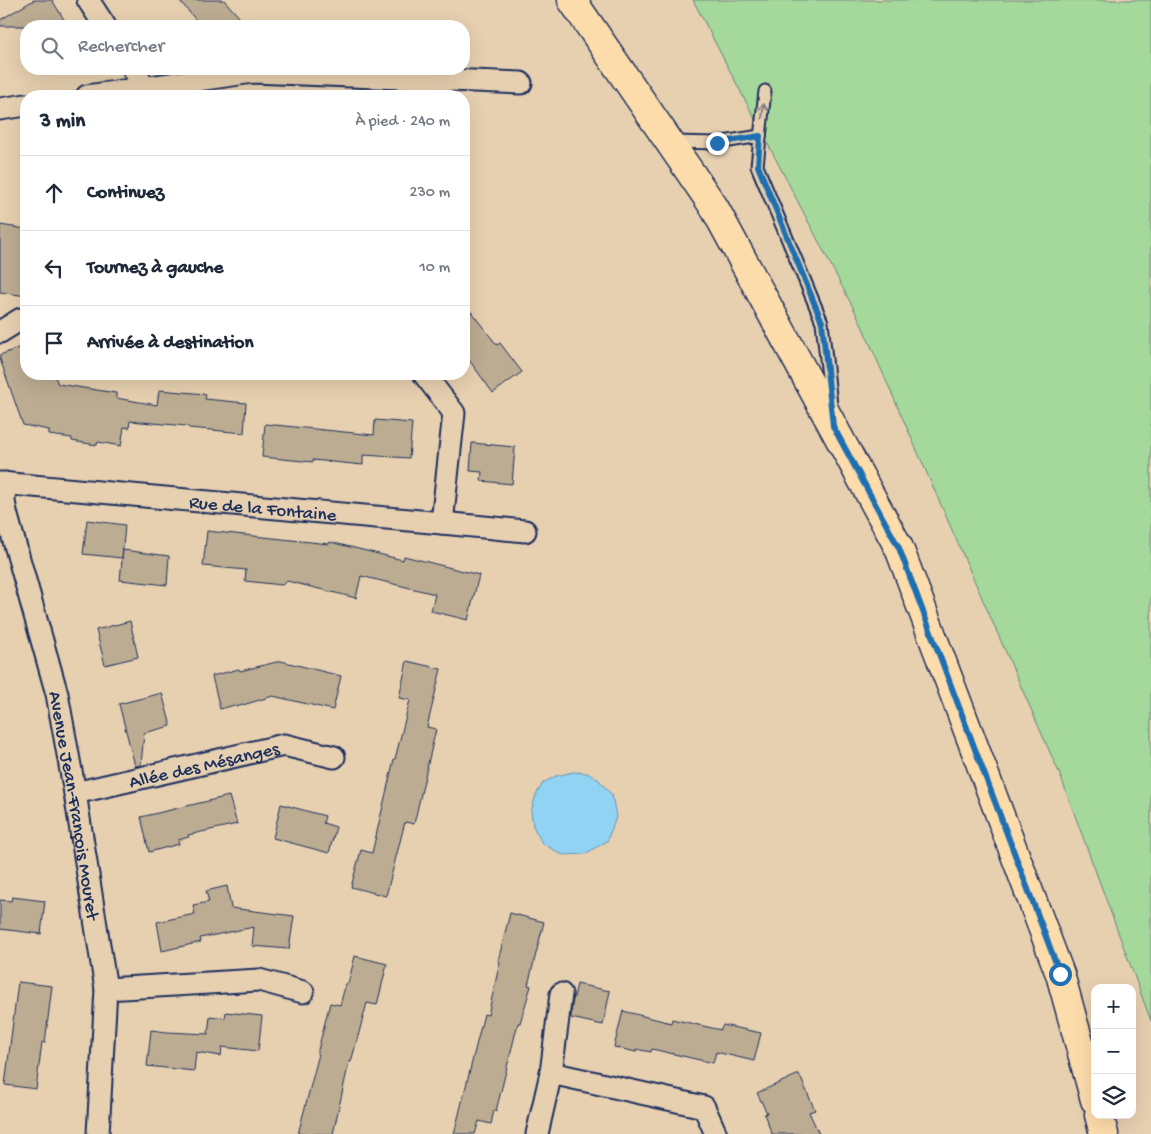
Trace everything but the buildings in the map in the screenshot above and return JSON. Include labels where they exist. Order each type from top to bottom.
[{"type":"main road","points":[[572,0],[714,207],[899,548],[1060,974],[1091,1086]]},
{"type":"main road","points":[[1100,1119],[1104,1134]]},
{"type":"street","points":[[88,0],[101,20]]},
{"type":"street","points":[[137,75],[145,88]]},
{"type":"street","points":[[130,90],[233,75]]},
{"type":"street","points":[[326,75],[521,83]]},
{"type":"street","points":[[0,109],[20,106]]},
{"type":"street","points":[[0,332],[20,320]]},
{"type":"street","points":[[429,380],[454,413],[442,523]]},
{"type":"street","name":"Rue de la Fontaine","points":[[3,483],[525,531]]},
{"type":"street","name":"Avenue Jean-François Mouret","points":[[3,483],[6,516],[57,694],[75,793],[106,989],[98,1134]]},
{"type":"street","name":"Allée des Mésanges","points":[[75,793],[284,746],[334,757]]},
{"type":"street","points":[[106,989],[259,980],[303,992]]},
{"type":"street","points":[[537,1134],[551,1073],[562,994]]},
{"type":"street","points":[[551,1073],[704,1107],[716,1134]]},
{"type":"lane","points":[[765,91],[758,166],[822,322],[833,426]]},
{"type":"lane","points":[[669,142],[717,143],[760,136]]},
{"type":"green space","points":[[693,0],[1151,0],[1151,1021],[1060,775],[859,319]]},
{"type":"water","points":[[573,772],[587,773],[599,780],[612,795],[616,817],[607,841],[585,854],[563,855],[542,843],[533,826],[531,811],[536,795],[543,783],[556,776]]},
{"type":"route","points":[[717,143],[760,136],[758,166],[822,322],[833,426],[899,548],[1060,974]]}]
